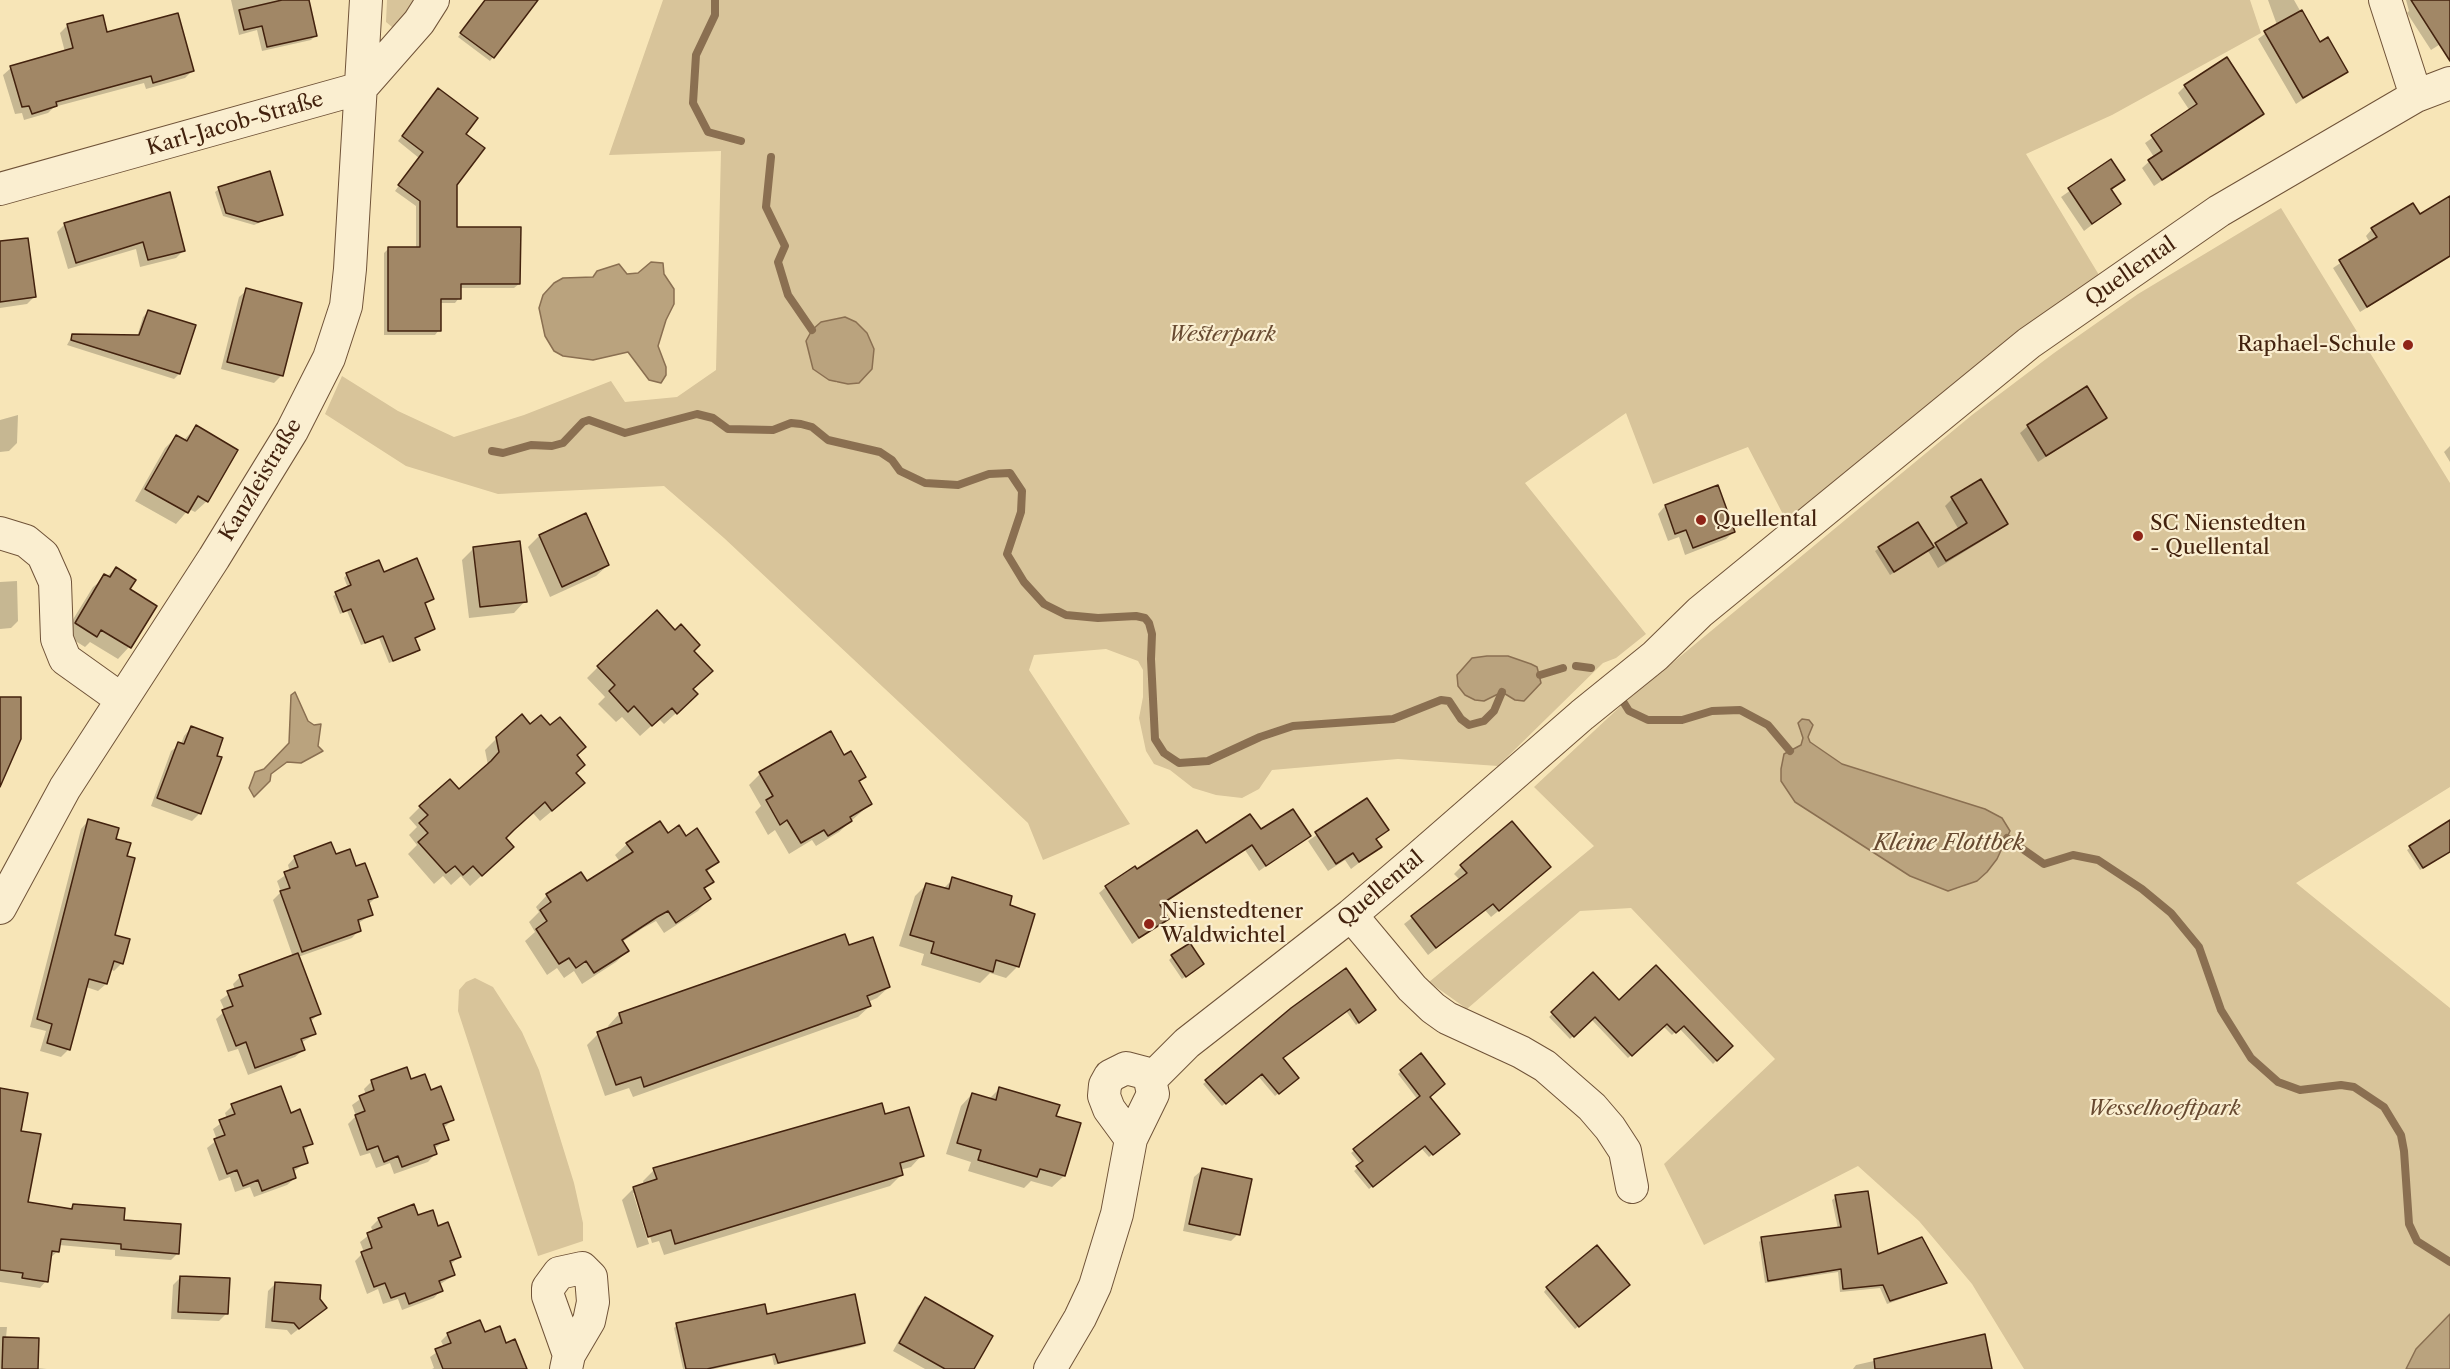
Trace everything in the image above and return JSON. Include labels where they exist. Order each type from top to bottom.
[{"type":"street","name":"Kanzleistraße","points":[[0,908],[65,788],[292,431],[329,358],[346,306],[354,223],[366,0]]},
{"type":"street","points":[[361,88],[419,22],[433,0]]},
{"type":"street","points":[[2385,0],[2416,96]]},
{"type":"street","name":"Quellental","points":[[1150,1080],[1187,1043],[1351,915],[1581,715],[1655,656],[1700,612],[2029,343],[2219,211],[2416,96],[2450,83]]},
{"type":"street","name":"Karl-Jacob-Straße","points":[[0,189],[361,88]]},
{"type":"street","points":[[0,533],[26,541],[43,555],[55,582],[57,639],[65,659],[121,699]]},
{"type":"street","points":[[1351,915],[1412,988],[1433,1008],[1447,1018],[1537,1061],[1592,1107],[1610,1128],[1624,1151],[1632,1186]]},
{"type":"street","points":[[1050,1369],[1080,1318],[1095,1286],[1117,1214],[1131,1139],[1153,1094],[1150,1080],[1144,1073],[1126,1068],[1110,1076],[1105,1085],[1104,1096],[1108,1109],[1131,1139]]},
{"type":"green space","points":[[387,0],[422,0],[402,26],[392,27],[386,22]]},
{"type":"green space","name":"Westerpark","points":[[663,0],[2250,0],[2261,33],[2112,115],[2026,154],[2099,275],[2028,325],[1787,522],[1748,447],[1653,484],[1626,413],[1525,483],[1646,634],[1616,658],[1603,663],[1498,766],[1398,759],[1272,770],[1259,789],[1242,798],[1216,795],[1193,788],[1170,770],[1154,764],[1146,751],[1139,718],[1143,697],[1143,670],[1138,661],[1106,649],[1034,655],[1029,670],[1130,824],[1043,860],[1028,823],[724,538],[664,486],[498,494],[406,466],[325,414],[342,376],[398,411],[454,437],[524,415],[611,381],[625,402],[677,397],[716,370],[721,151],[609,155]],"holes":[[[845,317],[837,383],[813,369],[806,341],[821,322]]]},
{"type":"green space","name":"Wesselhoeftpark","points":[[2281,208],[2450,483],[2450,787],[2296,883],[2450,1008],[2450,1314],[2416,1349],[2406,1369],[2024,1369],[1972,1284],[1919,1221],[1858,1166],[1704,1245],[1664,1164],[1775,1059],[1631,908],[1580,911],[1467,1009],[1429,982],[1594,846],[1534,787],[1624,703],[1972,415],[2054,353],[2138,294]],"holes":[[[1799,729],[1810,742],[1842,764],[1985,809],[2001,818],[2010,831],[1963,887],[1948,891],[1910,876],[1795,802],[1784,754],[1801,745],[1803,738]]]},
{"type":"green space","points":[[475,978],[493,987],[522,1032],[539,1070],[574,1183],[583,1223],[583,1241],[538,1256],[458,1011],[459,990],[466,982]]},
{"type":"water","points":[[651,262],[663,263],[664,274],[674,289],[674,304],[658,346],[666,367],[666,375],[661,383],[649,380],[628,352],[593,360],[563,356],[554,351],[545,336],[539,308],[543,295],[554,283],[563,278],[593,277],[597,271],[619,264],[627,274],[638,273]]},
{"type":"water","points":[[845,317],[856,322],[867,333],[874,349],[872,369],[859,383],[848,384],[829,380],[813,369],[806,341],[812,330],[821,322]]},
{"type":"water","points":[[1508,656],[1537,667],[1541,683],[1524,701],[1515,700],[1502,692],[1484,701],[1465,695],[1458,686],[1457,675],[1472,658]]},
{"type":"water","points":[[295,692],[308,721],[314,725],[321,724],[318,746],[323,751],[301,763],[287,762],[271,774],[270,781],[254,797],[249,788],[255,772],[264,769],[289,743],[291,695]]},
{"type":"water","name":"Kleine Flottbek","points":[[1802,719],[1809,720],[1813,725],[1808,737],[1810,742],[1842,764],[1985,809],[2002,818],[2010,831],[1997,859],[1987,872],[1977,881],[1948,891],[1910,876],[1795,802],[1781,781],[1781,769],[1784,754],[1801,745],[1803,738],[1798,723]]},
{"type":"water","points":[[2450,1314],[2450,1369],[2406,1369],[2416,1349]]},
{"type":"building","points":[[282,0],[309,0],[317,36],[267,47],[262,26],[244,30],[239,10]]},
{"type":"building","points":[[485,0],[538,0],[494,58],[460,33]]},
{"type":"building","points":[[2411,0],[2450,0],[2450,61]]},
{"type":"building","points":[[2302,10],[2320,42],[2328,37],[2348,72],[2303,98],[2264,31]]},
{"type":"building","points":[[178,13],[194,71],[153,83],[151,76],[56,102],[57,106],[32,114],[29,106],[22,107],[10,66],[73,48],[67,24],[103,15],[107,32]]},
{"type":"building","points":[[2227,57],[2264,114],[2162,180],[2148,160],[2162,151],[2151,135],[2197,104],[2184,85]]},
{"type":"building","points":[[438,88],[478,118],[466,134],[485,148],[457,185],[457,227],[521,227],[520,284],[461,284],[461,299],[441,299],[441,331],[388,331],[388,247],[420,247],[420,201],[398,185],[423,152],[402,136]]},
{"type":"building","points":[[2111,159],[2125,180],[2111,189],[2121,204],[2092,224],[2068,188]]},
{"type":"building","points":[[270,171],[283,215],[258,222],[226,213],[218,187]]},
{"type":"building","points":[[170,192],[185,251],[148,260],[143,242],[76,263],[64,223]]},
{"type":"building","points":[[2450,196],[2450,256],[2367,307],[2339,260],[2377,237],[2371,228],[2413,203],[2420,214]]},
{"type":"building","points":[[28,238],[36,297],[0,302],[0,241]]},
{"type":"building","points":[[246,288],[302,303],[283,376],[227,362]]},
{"type":"building","points":[[148,310],[196,325],[180,374],[71,340],[72,334],[139,335]]},
{"type":"building","points":[[2087,386],[2107,418],[2046,456],[2027,425]]},
{"type":"building","points":[[196,425],[238,450],[208,502],[198,496],[188,513],[145,489],[176,435],[187,441]]},
{"type":"building","points":[[1981,479],[2008,524],[1946,561],[1935,543],[1967,523],[1951,497]]},
{"type":"building","points":[[1718,485],[1735,532],[1693,548],[1686,530],[1675,534],[1665,505]]},
{"type":"building","points":[[586,513],[609,565],[562,587],[539,535]]},
{"type":"building","points":[[1918,522],[1934,547],[1894,572],[1878,547]]},
{"type":"building","points":[[520,541],[527,602],[480,607],[473,547]]},
{"type":"building","points":[[417,558],[434,599],[425,603],[435,629],[415,638],[420,650],[393,661],[383,636],[365,643],[351,609],[343,612],[335,592],[351,585],[346,573],[379,560],[384,572]]},
{"type":"building","points":[[116,567],[136,580],[130,589],[157,606],[131,648],[101,630],[97,637],[75,623],[104,574],[110,577]]},
{"type":"building","points":[[657,610],[675,630],[681,624],[700,645],[694,651],[713,671],[693,689],[698,694],[677,714],[672,708],[652,726],[634,706],[628,712],[609,691],[615,685],[597,666]]},
{"type":"building","points":[[0,697],[21,697],[21,739],[0,787]]},
{"type":"building","points":[[522,714],[530,724],[541,715],[550,725],[560,717],[586,747],[577,755],[585,765],[576,773],[585,783],[552,811],[545,802],[506,838],[514,847],[482,876],[473,866],[463,875],[455,866],[446,873],[418,842],[428,833],[419,823],[428,815],[419,806],[450,779],[459,789],[491,761],[499,752],[496,737]]},
{"type":"building","points":[[191,726],[223,738],[217,756],[222,757],[201,814],[157,798],[178,742],[184,744]]},
{"type":"building","points":[[831,731],[844,755],[851,751],[866,777],[859,781],[872,804],[850,817],[852,821],[828,836],[824,830],[801,843],[787,820],[780,825],[766,800],[773,796],[759,772]]},
{"type":"building","points":[[1367,798],[1389,830],[1376,839],[1382,847],[1359,862],[1353,853],[1336,864],[1315,832]]},
{"type":"building","points":[[1293,809],[1311,836],[1266,866],[1252,845],[1160,905],[1169,919],[1139,938],[1105,886],[1135,866],[1137,869],[1197,830],[1206,843],[1250,814],[1261,829]]},
{"type":"building","points":[[88,819],[119,828],[116,839],[131,843],[127,856],[135,858],[115,935],[130,939],[123,964],[114,961],[107,984],[89,979],[70,1050],[47,1043],[52,1024],[37,1019]]},
{"type":"building","points":[[2450,820],[2450,852],[2423,868],[2409,846]]},
{"type":"building","points":[[660,821],[668,833],[679,825],[686,836],[697,828],[719,862],[706,870],[714,882],[704,888],[711,899],[676,923],[668,911],[657,917],[622,940],[629,951],[594,973],[586,961],[576,968],[569,958],[559,964],[536,929],[547,921],[540,910],[551,902],[546,894],[581,872],[587,881],[633,852],[626,843]]},
{"type":"building","points":[[1512,821],[1551,867],[1499,911],[1493,904],[1436,948],[1411,916],[1467,873],[1460,865]]},
{"type":"building","points":[[331,842],[336,854],[350,849],[356,866],[365,863],[378,897],[368,900],[373,915],[358,920],[361,931],[302,952],[280,891],[290,888],[284,872],[298,867],[294,856]]},
{"type":"building","points":[[952,877],[1012,896],[1010,905],[1035,914],[1019,967],[996,960],[993,972],[931,953],[934,942],[910,935],[926,883],[949,889]]},
{"type":"building","points":[[845,934],[849,945],[873,937],[890,987],[867,996],[871,1006],[644,1087],[641,1077],[616,1085],[597,1032],[622,1023],[619,1013]]},
{"type":"building","points":[[1190,943],[1204,964],[1186,977],[1171,955]]},
{"type":"building","points":[[298,953],[321,1014],[310,1018],[316,1034],[301,1039],[305,1050],[255,1068],[246,1042],[236,1046],[222,1010],[233,1006],[227,991],[243,986],[239,975]]},
{"type":"building","points":[[1656,965],[1733,1046],[1717,1061],[1684,1026],[1676,1033],[1667,1024],[1632,1056],[1595,1017],[1574,1037],[1551,1012],[1593,972],[1619,1000]]},
{"type":"building","points":[[1346,968],[1376,1010],[1359,1023],[1350,1009],[1283,1058],[1299,1078],[1279,1094],[1262,1074],[1226,1104],[1205,1080],[1291,1008]]},
{"type":"building","points":[[1421,1053],[1445,1084],[1430,1097],[1460,1134],[1433,1155],[1425,1146],[1373,1187],[1356,1166],[1363,1161],[1353,1149],[1420,1096],[1400,1070]]},
{"type":"building","points":[[407,1067],[411,1079],[425,1074],[431,1090],[441,1086],[454,1120],[443,1124],[449,1140],[434,1145],[437,1154],[402,1167],[398,1156],[384,1162],[378,1146],[367,1150],[355,1115],[365,1111],[359,1096],[374,1090],[371,1080]]},
{"type":"building","points":[[281,1086],[291,1113],[300,1109],[313,1144],[303,1147],[308,1163],[293,1168],[296,1178],[262,1191],[258,1180],[243,1186],[237,1170],[227,1174],[214,1139],[225,1135],[219,1120],[235,1114],[231,1104]]},
{"type":"building","points":[[999,1087],[1060,1105],[1056,1116],[1081,1123],[1065,1176],[1040,1169],[1037,1177],[978,1160],[981,1150],[957,1143],[972,1093],[996,1100]]},
{"type":"building","points":[[0,1088],[28,1093],[21,1131],[41,1134],[28,1202],[72,1209],[73,1204],[125,1208],[124,1220],[181,1224],[179,1254],[121,1249],[121,1244],[61,1239],[59,1252],[52,1251],[48,1282],[22,1278],[23,1273],[0,1270]]},
{"type":"building","points":[[882,1103],[885,1114],[909,1107],[924,1156],[900,1163],[903,1175],[675,1244],[671,1230],[648,1237],[633,1187],[657,1179],[653,1168]]},
{"type":"building","points":[[1202,1168],[1252,1179],[1240,1235],[1189,1224]]},
{"type":"building","points":[[1868,1191],[1878,1254],[1922,1237],[1947,1283],[1890,1301],[1883,1285],[1843,1289],[1841,1269],[1768,1281],[1761,1237],[1841,1227],[1835,1195]]},
{"type":"building","points":[[414,1204],[418,1215],[433,1210],[438,1226],[448,1222],[461,1257],[450,1261],[455,1275],[439,1281],[443,1291],[409,1304],[405,1293],[391,1298],[385,1283],[374,1287],[361,1252],[372,1248],[367,1233],[382,1227],[378,1218]]},
{"type":"building","points":[[1597,1245],[1630,1285],[1579,1327],[1546,1287]]},
{"type":"building","points":[[180,1276],[230,1278],[228,1314],[178,1312]]},
{"type":"building","points":[[275,1282],[321,1285],[320,1299],[327,1308],[299,1329],[294,1323],[272,1321]]},
{"type":"building","points":[[855,1294],[865,1343],[778,1363],[775,1354],[707,1369],[686,1369],[676,1323],[765,1304],[767,1314]]},
{"type":"building","points":[[925,1297],[993,1336],[974,1369],[945,1369],[899,1343]]},
{"type":"building","points":[[480,1320],[485,1332],[500,1326],[506,1343],[515,1339],[527,1369],[443,1369],[435,1349],[451,1343],[447,1333]]},
{"type":"building","points":[[1985,1334],[1992,1369],[1875,1369],[1874,1359]]},
{"type":"building","points":[[3,1337],[39,1338],[38,1369],[2,1369]]},
{"type":"waterway","points":[[715,0],[715,15],[696,55],[693,103],[708,132],[741,141]]},
{"type":"waterway","points":[[771,157],[766,207],[785,246],[778,262],[788,295],[812,330]]},
{"type":"waterway","name":"Kleine Flottbek","points":[[492,451],[503,453],[531,445],[552,446],[563,443],[583,422],[589,420],[625,433],[697,414],[713,418],[728,429],[773,430],[791,423],[812,427],[828,440],[880,452],[892,460],[900,471],[925,483],[958,485],[989,474],[1010,473],[1022,491],[1021,512],[1007,554],[1024,582],[1044,604],[1066,615],[1098,618],[1136,616],[1145,618],[1149,623],[1152,634],[1155,739],[1164,753],[1179,763],[1208,761],[1260,737],[1293,726],[1393,719],[1441,700],[1449,701],[1461,719],[1469,725],[1484,721],[1494,711],[1502,692]]},
{"type":"waterway","name":"Kleine Flottbek","points":[[1576,666],[1591,668]]},
{"type":"waterway","name":"Kleine Flottbek","points":[[1540,675],[1563,668]]},
{"type":"waterway","name":"Kleine Flottbek","points":[[1624,703],[1629,711],[1648,720],[1682,720],[1712,711],[1740,710],[1768,725],[1790,751]]},
{"type":"waterway","name":"Kleine Flottbek","points":[[2007,838],[2044,864],[2073,855],[2098,860],[2142,889],[2171,913],[2199,947],[2221,1010],[2251,1058],[2278,1082],[2300,1090],[2341,1085],[2354,1087],[2384,1107],[2401,1135],[2409,1224],[2417,1241],[2450,1262]]},
{"type":"place","name":"Raphael-Schule","points":[[2408,345]]},
{"type":"place","name":"Quellental","points":[[1701,520]]},
{"type":"place","name":"SC Nienstedten - Quellental","points":[[2138,536]]},
{"type":"place","name":"Nienstedtener Waldwichtel","points":[[1149,924]]}]
